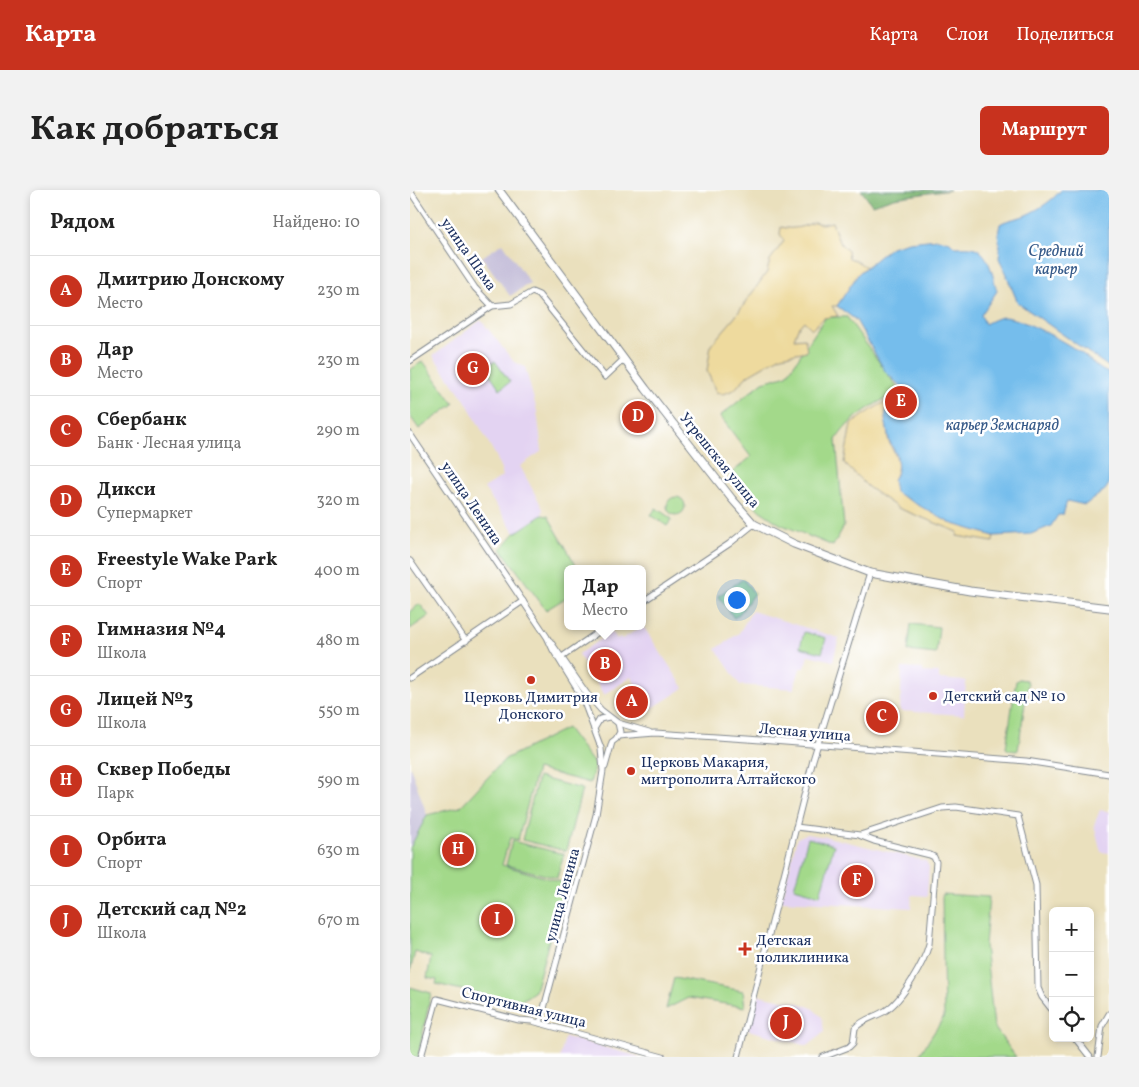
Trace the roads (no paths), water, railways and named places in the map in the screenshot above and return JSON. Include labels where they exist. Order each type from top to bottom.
[{"type":"main road","name":"Угрешская улица","points":[[499,190],[624,358],[732,499],[754,524],[794,544],[870,573],[960,590],[1109,608]]},
{"type":"street","name":"улица Шама","points":[[410,191],[475,288],[492,306]]},
{"type":"street","points":[[410,361],[492,306],[511,304],[532,292],[539,295],[604,377],[624,358]]},
{"type":"street","name":"улица Ленина","points":[[410,434],[587,694],[618,723]]},
{"type":"street","points":[[646,599],[729,544],[754,524]]},
{"type":"street","points":[[410,561],[466,641]]},
{"type":"street","points":[[738,1057],[818,745],[870,573]]},
{"type":"street","points":[[410,678],[522,601]]},
{"type":"street","points":[[562,657],[601,630]]},
{"type":"street","name":"улица Ленина","points":[[547,637],[582,697],[601,748],[603,771]]},
{"type":"street","points":[[594,729],[600,719],[610,717]]},
{"type":"street","points":[[618,723],[655,734]]},
{"type":"street","points":[[618,723],[620,728],[618,736]]},
{"type":"street","name":"Лесная улица","points":[[618,736],[655,734],[1026,761],[1109,774]]},
{"type":"street","points":[[596,736],[604,742],[612,742]]},
{"type":"street","name":"улица Ленина","points":[[540,1023],[596,815],[603,771],[612,742],[618,736]]},
{"type":"street","points":[[860,835],[942,808],[956,807],[1018,816],[1036,885],[1038,988],[1049,1006]]},
{"type":"street","points":[[796,827],[860,835],[874,841],[930,855],[934,857],[936,862],[929,944],[926,956],[914,978],[885,1012],[859,1023],[855,1028],[853,1043],[849,1047],[823,1057]]},
{"type":"street","name":"Спортивная улица","points":[[421,1057],[437,999],[540,1023],[663,1057]]},
{"type":"street","points":[[1098,1057],[1102,1026],[1109,1014]]},
{"type":"street","points":[[1078,1042],[1090,1057]]},
{"type":"water","name":"Средний карьер","points":[[1061,190],[1109,190],[1109,367],[1018,303],[999,258],[998,234],[1000,224],[1036,210]]},
{"type":"water","name":"карьер Земснаряд","points":[[937,239],[950,242],[955,247],[975,248],[984,255],[997,291],[981,315],[985,324],[1003,317],[1021,321],[1065,343],[1081,353],[1101,370],[1109,373],[1109,484],[1105,490],[1085,505],[1067,501],[1063,515],[1058,515],[1051,526],[1031,534],[994,536],[950,523],[895,492],[893,480],[898,471],[897,456],[889,440],[885,418],[888,401],[906,392],[885,371],[856,320],[837,306],[859,273],[891,247],[909,242]]},
{"type":"place","name":"Лицей №3","points":[[473,369]]},
{"type":"place","name":"Freestyle Wake Park","points":[[901,402]]},
{"type":"place","name":"Дикси","points":[[638,417]]},
{"type":"place","name":"Дар","points":[[605,665]]},
{"type":"place","name":"Церковь Димитрия Донского","points":[[531,680]]},
{"type":"place","name":"Детский сад № 10","points":[[933,696]]},
{"type":"place","name":"Дмитрию Донскому","points":[[632,702]]},
{"type":"place","name":"Сбербанк","points":[[882,717]]},
{"type":"place","name":"Церковь Макария, митрополита Алтайского","points":[[631,771]]},
{"type":"place","name":"Сквер Победы","points":[[458,850]]},
{"type":"place","name":"Гимназия №4","points":[[857,881]]},
{"type":"place","name":"Орбита","points":[[497,920]]},
{"type":"place","name":"Детская поликлиника","points":[[745,949]]},
{"type":"place","name":"Детский сад №2","points":[[786,1023]]}]
